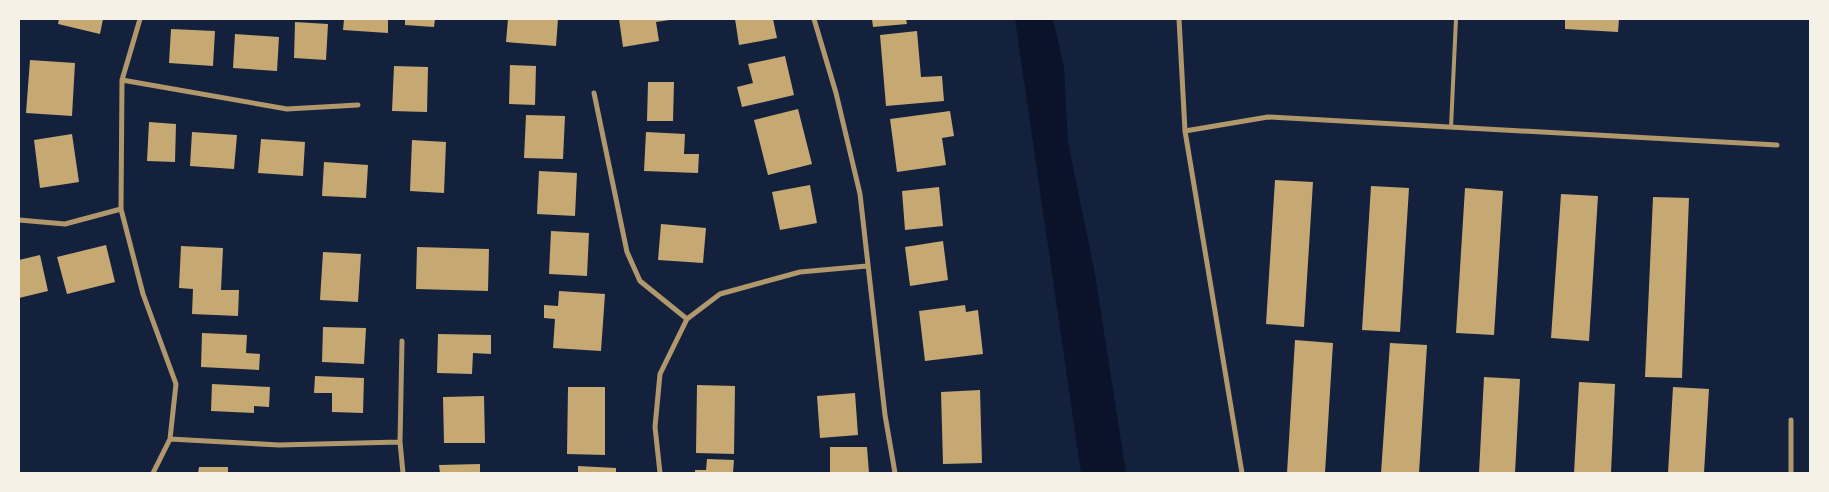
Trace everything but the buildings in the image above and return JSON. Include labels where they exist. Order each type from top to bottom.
[{"type":"street","points":[[140,19],[122,80],[121,209],[143,294],[176,384],[170,439],[153,473]]},
{"type":"street","points":[[814,19],[836,93],[860,194],[867,266],[895,473]]},
{"type":"street","points":[[1179,19],[1185,131],[1242,473]]},
{"type":"street","points":[[122,80],[287,109],[358,105]]},
{"type":"street","points":[[594,93],[628,252],[640,281],[687,319]]},
{"type":"street","points":[[1185,131],[1268,117],[1777,145]]},
{"type":"street","points":[[19,220],[65,224],[121,209]]},
{"type":"street","points":[[660,473],[655,427],[660,374],[687,319],[720,294],[800,272],[867,266]]},
{"type":"street","points":[[402,341],[400,442],[403,473]]},
{"type":"street","points":[[1791,420],[1791,473]]},
{"type":"street","points":[[170,439],[278,445],[400,442]]},
{"type":"lane","points":[[1451,127],[1456,19]]},
{"type":"water","points":[[1015,19],[1053,19],[1064,66],[1068,142],[1095,274],[1126,473],[1081,473]]}]
